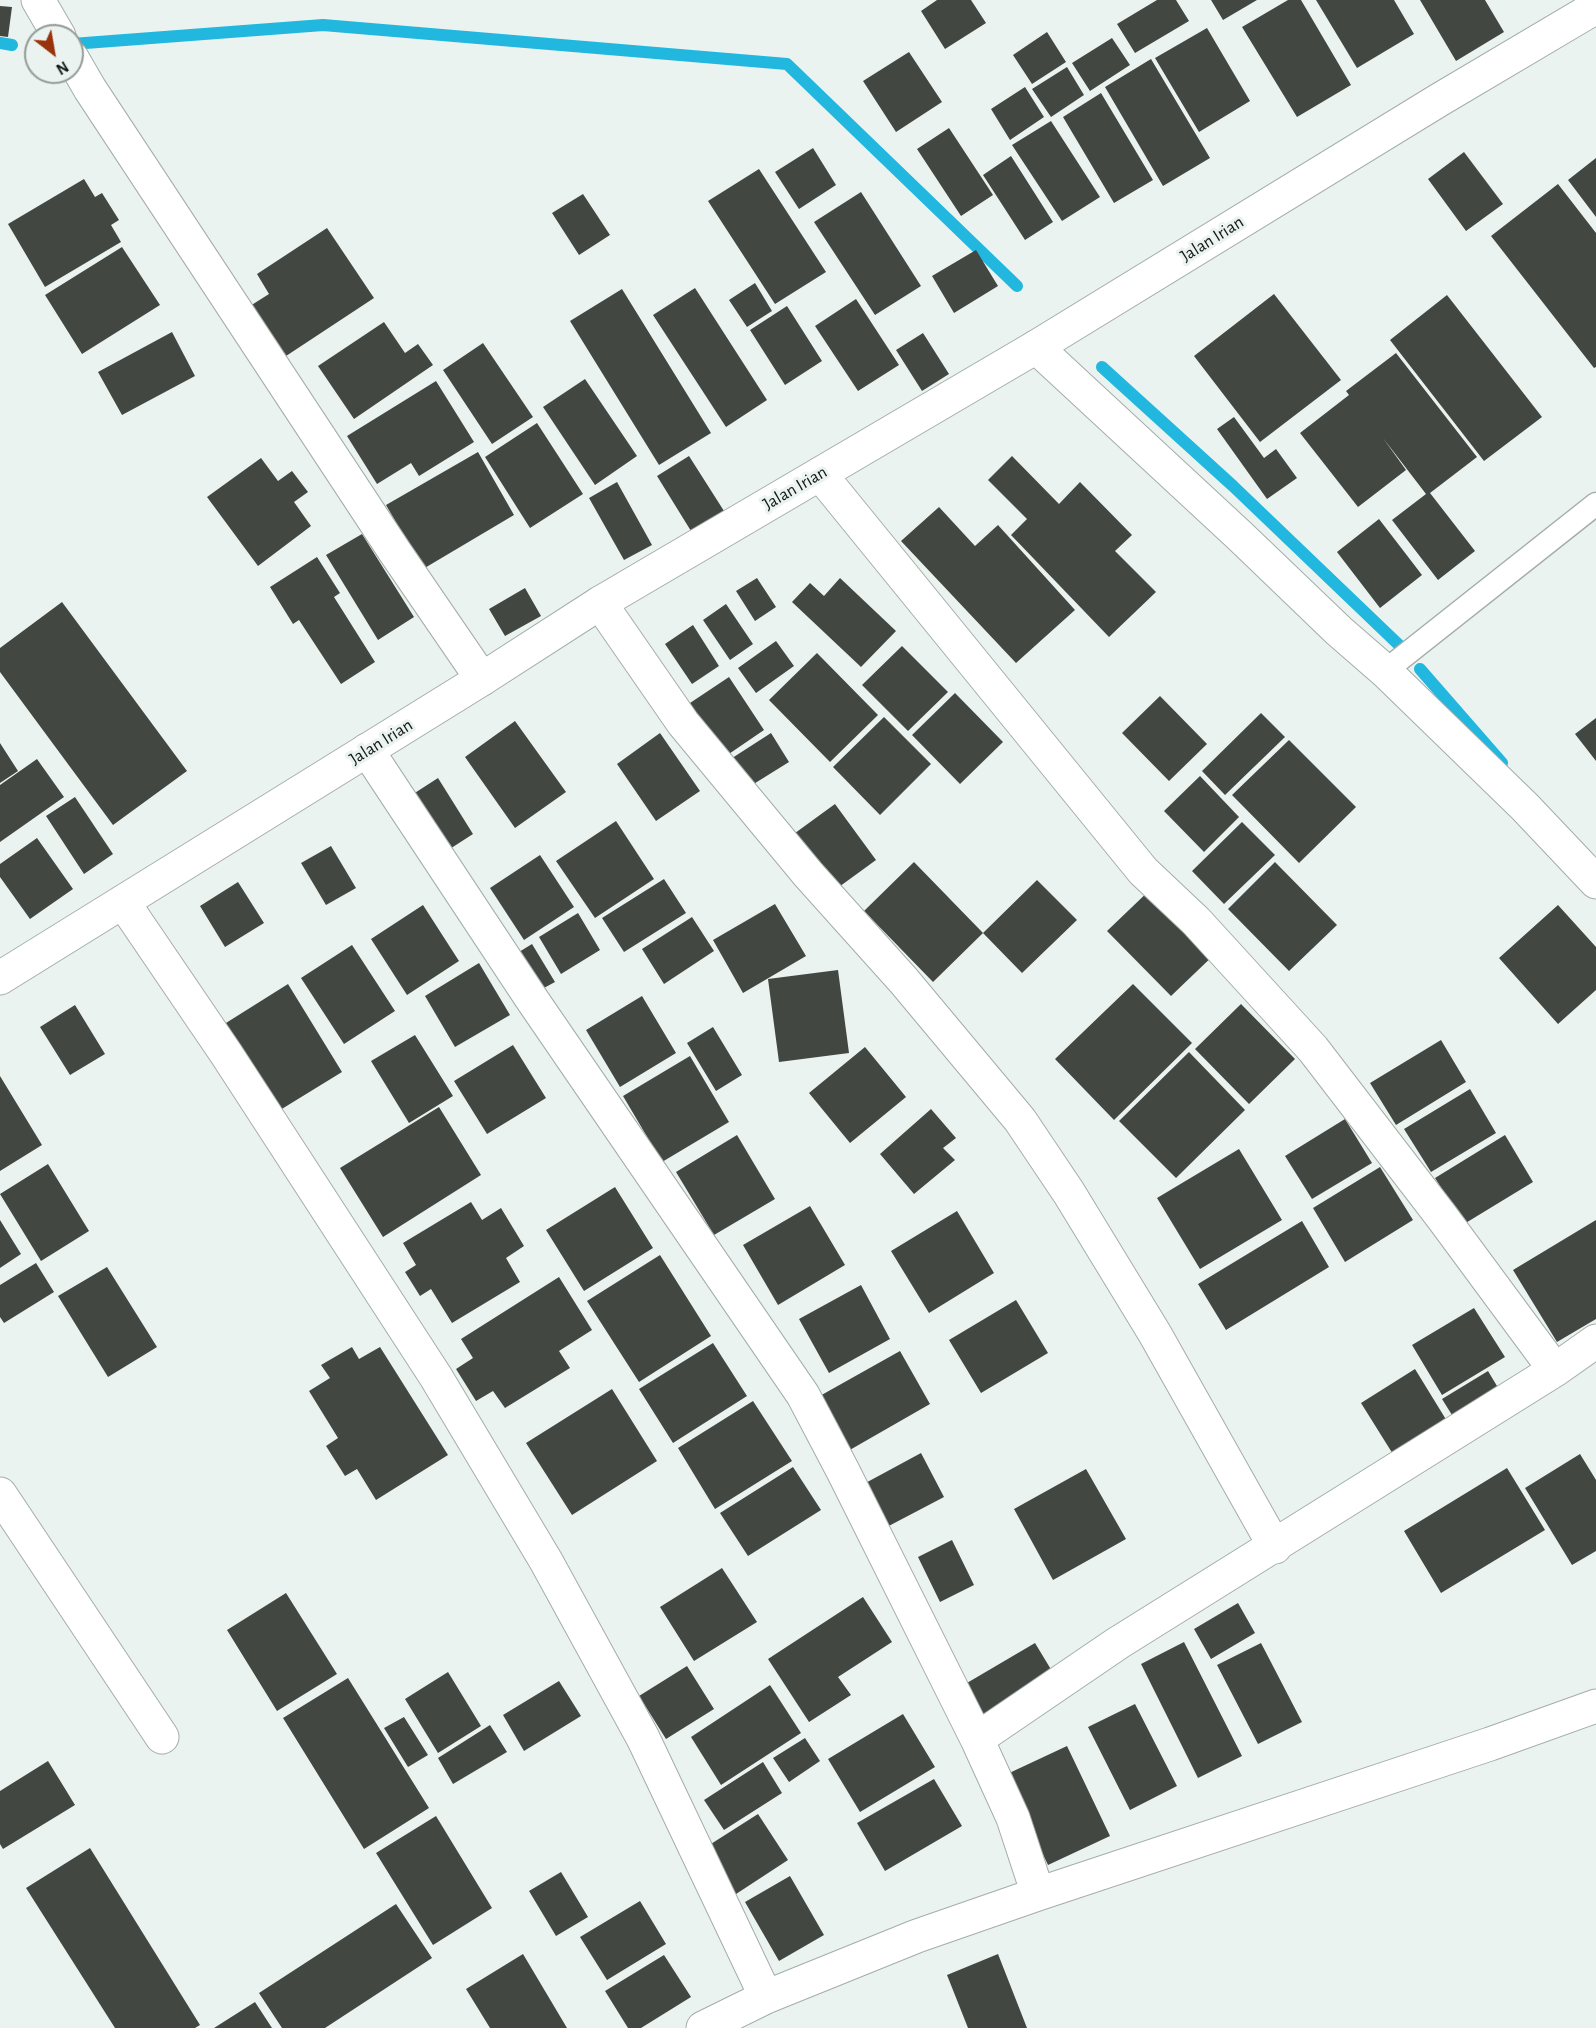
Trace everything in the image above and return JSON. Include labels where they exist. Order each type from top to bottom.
[{"type":"street","points":[[38,0],[52,24]]},
{"type":"street","name":"Jalan Irian","points":[[0,978],[482,679],[600,603],[1036,347],[1439,100],[1596,7]]},
{"type":"street","points":[[84,79],[395,552],[482,679]]},
{"type":"street","points":[[1036,347],[1338,631],[1385,671],[1592,870]]},
{"type":"street","points":[[820,474],[1143,871],[1196,921],[1313,1049],[1442,1217],[1555,1370]]},
{"type":"street","points":[[600,603],[683,723],[808,874],[904,981],[1020,1120],[1069,1193],[1155,1334],[1275,1547]]},
{"type":"street","points":[[367,750],[531,998],[803,1395],[977,1739],[1013,1818],[1038,1894]]},
{"type":"street","points":[[123,902],[436,1377],[546,1561],[643,1738],[765,1997]]},
{"type":"street","points":[[977,1739],[1118,1643],[1275,1547],[1555,1370],[1596,1341]]},
{"type":"street","points":[[0,1494],[162,1737]]},
{"type":"street","points":[[704,2028],[765,1997],[917,1936],[1490,1744],[1596,1706]]},
{"type":"lane","points":[[1385,671],[1596,504]]},
{"type":"building","points":[[937,0],[971,0],[986,23],[945,49],[921,11]]},
{"type":"building","points":[[1157,0],[1176,0],[1189,21],[1135,53],[1117,24]]},
{"type":"building","points":[[1211,0],[1257,0],[1223,20]]},
{"type":"building","points":[[1288,0],[1301,0],[1351,85],[1297,117],[1242,27]]},
{"type":"building","points":[[1316,0],[1394,0],[1414,34],[1357,68]]},
{"type":"building","points":[[1420,0],[1485,0],[1504,32],[1456,61]]},
{"type":"building","points":[[0,6],[12,7],[8,37],[0,36]]},
{"type":"building","points":[[1207,28],[1250,101],[1199,132],[1155,58]]},
{"type":"building","points":[[1047,32],[1066,62],[1032,84],[1013,55]]},
{"type":"building","points":[[1112,38],[1130,65],[1090,91],[1072,63]]},
{"type":"building","points":[[909,52],[942,102],[896,132],[863,81]]},
{"type":"building","points":[[1151,59],[1210,158],[1163,186],[1105,87]]},
{"type":"building","points":[[1067,67],[1084,95],[1051,117],[1032,89]]},
{"type":"building","points":[[1025,87],[1044,117],[1010,140],[991,109]]},
{"type":"building","points":[[1101,93],[1153,180],[1114,203],[1063,117]]},
{"type":"building","points":[[1051,121],[1100,197],[1062,221],[1012,145]]},
{"type":"building","points":[[949,128],[993,195],[961,216],[917,149]]},
{"type":"building","points":[[813,148],[836,185],[799,209],[775,172]]},
{"type":"building","points":[[1464,152],[1503,204],[1466,231],[1428,179]]},
{"type":"building","points":[[1011,156],[1053,222],[1025,240],[983,175]]},
{"type":"building","points":[[1596,158],[1596,217],[1568,180]]},
{"type":"building","points":[[759,169],[826,272],[775,304],[708,201]]},
{"type":"building","points":[[84,179],[95,197],[102,193],[119,220],[111,225],[121,242],[45,287],[8,224]]},
{"type":"building","points":[[1558,184],[1596,233],[1596,367],[1594,368],[1491,236]]},
{"type":"building","points":[[861,192],[921,286],[875,315],[814,222]]},
{"type":"building","points":[[583,194],[610,235],[579,255],[552,213]]},
{"type":"building","points":[[327,228],[374,298],[283,358],[250,306],[269,294],[257,274]]},
{"type":"building","points":[[122,247],[160,305],[82,354],[45,295]]},
{"type":"building","points":[[976,250],[998,286],[954,313],[932,276]]},
{"type":"building","points":[[755,283],[772,311],[747,327],[729,300]]},
{"type":"building","points":[[695,288],[767,400],[726,427],[653,315]]},
{"type":"building","points":[[622,289],[711,433],[659,465],[570,321]]},
{"type":"building","points":[[1274,294],[1341,380],[1260,442],[1194,356]]},
{"type":"building","points":[[1447,295],[1542,417],[1484,461],[1390,340]]},
{"type":"building","points":[[856,299],[899,365],[858,391],[815,326]]},
{"type":"building","points":[[787,306],[822,361],[785,385],[750,330]]},
{"type":"building","points":[[384,322],[405,353],[418,344],[433,365],[354,419],[318,366]]},
{"type":"building","points":[[172,332],[195,376],[122,415],[98,372]]},
{"type":"building","points":[[923,333],[949,374],[922,391],[896,350]]},
{"type":"building","points":[[483,343],[533,417],[492,444],[443,370]]},
{"type":"building","points":[[1396,353],[1477,457],[1430,493],[1475,551],[1438,580],[1392,520],[1426,494],[1383,438],[1406,470],[1358,507],[1300,433],[1349,395],[1346,391]]},
{"type":"building","points":[[585,379],[637,456],[595,485],[543,407]]},
{"type":"building","points":[[436,381],[474,442],[419,476],[411,463],[377,484],[347,436]]},
{"type":"building","points":[[1234,417],[1264,458],[1276,449],[1297,478],[1267,499],[1217,429]]},
{"type":"building","points":[[537,423],[583,494],[530,528],[485,457]]},
{"type":"building","points":[[478,452],[514,515],[423,569],[386,505]]},
{"type":"building","points":[[689,456],[724,511],[691,531],[657,476]]},
{"type":"building","points":[[1012,456],[1059,504],[1080,482],[1132,535],[1115,551],[1156,592],[1109,637],[1011,535],[1027,519],[988,480]]},
{"type":"building","points":[[261,458],[278,481],[292,471],[308,492],[294,502],[311,526],[258,566],[207,497]]},
{"type":"building","points":[[617,482],[652,545],[624,560],[589,498]]},
{"type":"building","points":[[939,507],[975,546],[998,525],[1075,610],[1016,663],[901,541]]},
{"type":"building","points":[[1379,519],[1422,575],[1380,608],[1337,552]]},
{"type":"building","points":[[362,534],[414,617],[378,640],[326,555]]},
{"type":"building","points":[[317,557],[340,593],[334,597],[375,662],[341,684],[299,620],[293,624],[270,587]]},
{"type":"building","points":[[757,578],[776,607],[755,621],[736,591]]},
{"type":"building","points":[[840,578],[896,631],[861,667],[792,602],[810,583],[824,596]]},
{"type":"building","points":[[525,588],[541,616],[505,636],[489,609]]},
{"type":"building","points":[[62,602],[187,771],[113,825],[0,672],[0,648]]},
{"type":"building","points":[[726,604],[753,644],[730,660],[703,620]]},
{"type":"building","points":[[693,625],[719,666],[692,684],[665,644]]},
{"type":"building","points":[[776,641],[794,666],[756,693],[738,668]]},
{"type":"building","points":[[902,646],[948,692],[908,731],[862,685]]},
{"type":"building","points":[[817,653],[878,715],[830,762],[769,700]]},
{"type":"building","points":[[729,677],[764,730],[723,758],[687,705]]},
{"type":"building","points":[[955,693],[1003,742],[960,784],[912,735]]},
{"type":"building","points":[[1160,696],[1207,744],[1169,781],[1122,733]]},
{"type":"building","points":[[1261,713],[1285,737],[1225,795],[1202,771]]},
{"type":"building","points":[[884,717],[931,764],[880,815],[833,767]]},
{"type":"building","points":[[1596,718],[1596,761],[1575,734]]},
{"type":"building","points":[[515,721],[566,792],[515,828],[465,757]]},
{"type":"building","points":[[660,733],[700,791],[656,821],[617,764]]},
{"type":"building","points":[[771,733],[789,762],[744,790],[726,762]]},
{"type":"building","points":[[1289,740],[1356,807],[1299,863],[1232,795]]},
{"type":"building","points":[[0,743],[18,771],[0,783]]},
{"type":"building","points":[[37,759],[64,797],[0,842],[0,785]]},
{"type":"building","points":[[1200,776],[1239,817],[1204,852],[1164,811]]},
{"type":"building","points":[[438,778],[473,834],[442,854],[407,798]]},
{"type":"building","points":[[75,797],[113,854],[84,874],[46,816]]},
{"type":"building","points":[[835,804],[876,860],[832,892],[791,836]]},
{"type":"building","points":[[616,821],[654,879],[595,918],[556,861]]},
{"type":"building","points":[[1242,822],[1275,855],[1224,904],[1192,871]]},
{"type":"building","points":[[37,838],[73,889],[30,919],[0,877],[0,864]]},
{"type":"building","points":[[331,846],[356,888],[326,905],[301,863]]},
{"type":"building","points":[[540,855],[574,907],[524,940],[490,888]]},
{"type":"building","points":[[914,862],[983,933],[933,982],[864,911]]},
{"type":"building","points":[[1275,862],[1337,925],[1289,971],[1228,909]]},
{"type":"building","points":[[664,879],[686,913],[624,952],[602,918]]},
{"type":"building","points":[[1037,880],[1077,920],[1022,973],[983,933]]},
{"type":"building","points":[[238,882],[264,923],[225,947],[200,906]]},
{"type":"building","points":[[1154,886],[1218,951],[1171,996],[1107,931]]},
{"type":"building","points":[[775,904],[806,956],[743,993],[713,940]]},
{"type":"building","points":[[423,905],[459,961],[407,995],[371,939]]},
{"type":"building","points":[[1558,905],[1596,947],[1596,990],[1558,1024],[1499,958]]},
{"type":"building","points":[[578,913],[600,950],[561,974],[539,937]]},
{"type":"building","points":[[692,917],[714,951],[664,984],[642,949]]},
{"type":"building","points":[[532,944],[555,982],[542,989],[519,952]]},
{"type":"building","points":[[352,945],[395,1011],[344,1044],[301,978]]},
{"type":"building","points":[[479,963],[510,1015],[455,1047],[425,996]]},
{"type":"building","points":[[838,970],[849,1053],[779,1062],[768,979]]},
{"type":"building","points":[[288,984],[342,1072],[272,1115],[218,1028]]},
{"type":"building","points":[[1133,984],[1192,1043],[1114,1120],[1055,1059]]},
{"type":"building","points":[[642,996],[676,1053],[620,1087],[586,1030]]},
{"type":"building","points":[[1241,1004],[1295,1059],[1249,1104],[1195,1049]]},
{"type":"building","points":[[75,1005],[105,1054],[70,1075],[40,1027]]},
{"type":"building","points":[[713,1027],[742,1075],[716,1091],[687,1043]]},
{"type":"building","points":[[415,1035],[453,1096],[409,1123],[371,1061]]},
{"type":"building","points":[[1441,1040],[1466,1082],[1396,1125],[1370,1083]]},
{"type":"building","points":[[513,1045],[546,1098],[487,1134],[454,1081]]},
{"type":"building","points":[[865,1047],[906,1097],[850,1143],[809,1093]]},
{"type":"building","points":[[1189,1052],[1245,1110],[1176,1178],[1119,1121]]},
{"type":"building","points":[[690,1056],[729,1122],[662,1162],[623,1096]]},
{"type":"building","points":[[0,1076],[42,1145],[0,1171]]},
{"type":"building","points":[[1470,1089],[1496,1133],[1431,1172],[1404,1129]]},
{"type":"building","points":[[439,1107],[481,1175],[383,1237],[340,1168]]},
{"type":"building","points":[[931,1109],[956,1138],[943,1148],[955,1160],[914,1194],[880,1154]]},
{"type":"building","points":[[1345,1119],[1372,1163],[1312,1199],[1285,1156]]},
{"type":"building","points":[[737,1135],[775,1199],[714,1235],[676,1172]]},
{"type":"building","points":[[1505,1135],[1533,1182],[1464,1224],[1435,1178]]},
{"type":"building","points":[[1239,1149],[1282,1220],[1200,1269],[1157,1198]]},
{"type":"building","points":[[48,1164],[89,1231],[41,1261],[0,1194]]},
{"type":"building","points":[[1380,1167],[1413,1220],[1345,1262],[1313,1208]]},
{"type":"building","points":[[615,1187],[653,1248],[584,1291],[546,1230]]},
{"type":"building","points":[[471,1202],[482,1220],[501,1208],[524,1246],[506,1258],[520,1282],[452,1323],[431,1289],[420,1296],[405,1272],[416,1265],[403,1243]]},
{"type":"building","points":[[810,1206],[845,1265],[778,1305],[743,1245]]},
{"type":"building","points":[[957,1211],[994,1273],[929,1313],[891,1251]]},
{"type":"building","points":[[0,1220],[21,1254],[0,1268]]},
{"type":"building","points":[[1596,1220],[1596,1319],[1557,1342],[1513,1270]]},
{"type":"building","points":[[1302,1221],[1329,1267],[1226,1330],[1198,1284]]},
{"type":"building","points":[[660,1255],[711,1336],[639,1382],[587,1301]]},
{"type":"building","points":[[36,1263],[54,1292],[4,1323],[0,1317],[0,1285]]},
{"type":"building","points":[[107,1267],[157,1347],[108,1377],[58,1296]]},
{"type":"building","points":[[559,1277],[592,1330],[559,1351],[570,1368],[505,1408],[493,1391],[476,1401],[456,1369],[473,1358],[461,1339]]},
{"type":"building","points":[[861,1285],[890,1339],[829,1373],[799,1319]]},
{"type":"building","points":[[1016,1300],[1048,1353],[981,1393],[949,1340]]},
{"type":"building","points":[[1474,1308],[1505,1357],[1442,1395],[1412,1345]]},
{"type":"building","points":[[713,1343],[747,1396],[673,1443],[639,1389]]},
{"type":"building","points":[[352,1347],[359,1359],[380,1347],[448,1455],[376,1500],[357,1469],[345,1476],[326,1446],[338,1438],[309,1391],[330,1378],[321,1365]]},
{"type":"building","points":[[900,1351],[930,1404],[848,1451],[818,1397]]},
{"type":"building","points":[[1415,1369],[1450,1426],[1396,1459],[1361,1403]]},
{"type":"building","points":[[1488,1371],[1503,1396],[1457,1423],[1442,1399]]},
{"type":"building","points":[[612,1389],[657,1461],[572,1515],[526,1443]]},
{"type":"building","points":[[753,1401],[792,1461],[715,1509],[678,1448]]},
{"type":"building","points":[[921,1453],[944,1497],[883,1529],[860,1486]]},
{"type":"building","points":[[1580,1454],[1596,1480],[1596,1551],[1572,1565],[1525,1488]]},
{"type":"building","points":[[793,1467],[821,1510],[748,1556],[720,1513]]},
{"type":"building","points":[[1507,1468],[1545,1530],[1441,1593],[1404,1531]]},
{"type":"building","points":[[1086,1469],[1126,1539],[1053,1580],[1014,1509]]},
{"type":"building","points":[[952,1540],[974,1585],[940,1602],[918,1557]]},
{"type":"building","points":[[722,1568],[757,1622],[694,1661],[660,1607]]},
{"type":"building","points":[[286,1593],[337,1674],[277,1711],[227,1630]]},
{"type":"building","points":[[863,1597],[892,1642],[838,1677],[851,1695],[809,1722],[768,1659]]},
{"type":"building","points":[[1238,1603],[1255,1633],[1211,1659],[1194,1629]]},
{"type":"building","points":[[1184,1642],[1242,1756],[1198,1778],[1141,1664]]},
{"type":"building","points":[[1035,1643],[1058,1681],[978,1728],[955,1690]]},
{"type":"building","points":[[1261,1643],[1302,1722],[1258,1744],[1217,1665]]},
{"type":"building","points":[[687,1666],[714,1709],[666,1739],[639,1696]]},
{"type":"building","points":[[448,1672],[481,1726],[438,1753],[405,1699]]},
{"type":"building","points":[[348,1678],[429,1808],[364,1849],[283,1718]]},
{"type":"building","points":[[559,1681],[581,1716],[524,1751],[503,1715]]},
{"type":"building","points":[[770,1685],[801,1733],[721,1785],[691,1737]]},
{"type":"building","points":[[1135,1704],[1177,1786],[1130,1810],[1088,1727]]},
{"type":"building","points":[[903,1714],[935,1767],[860,1812],[828,1759]]},
{"type":"building","points":[[404,1717],[428,1755],[408,1767],[384,1728]]},
{"type":"building","points":[[490,1725],[507,1752],[453,1784],[438,1758]]},
{"type":"building","points":[[805,1738],[820,1761],[789,1782],[773,1758]]},
{"type":"building","points":[[1067,1746],[1110,1836],[1048,1865],[1005,1775]]},
{"type":"building","points":[[48,1761],[75,1805],[3,1849],[0,1844],[0,1791]]},
{"type":"building","points":[[763,1762],[782,1793],[724,1830],[704,1800]]},
{"type":"building","points":[[934,1779],[962,1826],[885,1871],[857,1823]]},
{"type":"building","points":[[758,1814],[788,1860],[733,1896],[703,1849]]},
{"type":"building","points":[[436,1816],[492,1908],[433,1945],[376,1853]]},
{"type":"building","points":[[90,1848],[200,2025],[195,2028],[115,2028],[26,1888]]},
{"type":"building","points":[[561,1872],[588,1917],[556,1936],[529,1891]]},
{"type":"building","points":[[790,1876],[824,1935],[779,1961],[745,1902]]},
{"type":"building","points":[[640,1901],[666,1944],[607,1980],[580,1937]]},
{"type":"building","points":[[396,1904],[432,1958],[325,2028],[282,2028],[259,1993]]},
{"type":"building","points":[[523,1954],[567,2028],[490,2028],[466,1989]]},
{"type":"building","points":[[998,1954],[1027,2028],[968,2028],[947,1975]]},
{"type":"building","points":[[664,1955],[691,1997],[641,2028],[628,2028],[605,1991]]},
{"type":"building","points":[[255,2002],[272,2028],[214,2028]]},
{"type":"waterway","points":[[84,43],[323,25],[787,64],[1017,286]]},
{"type":"waterway","points":[[0,43],[12,45]]},
{"type":"waterway","points":[[1102,367],[1233,486],[1399,645]]},
{"type":"waterway","points":[[1420,669],[1502,763]]}]
